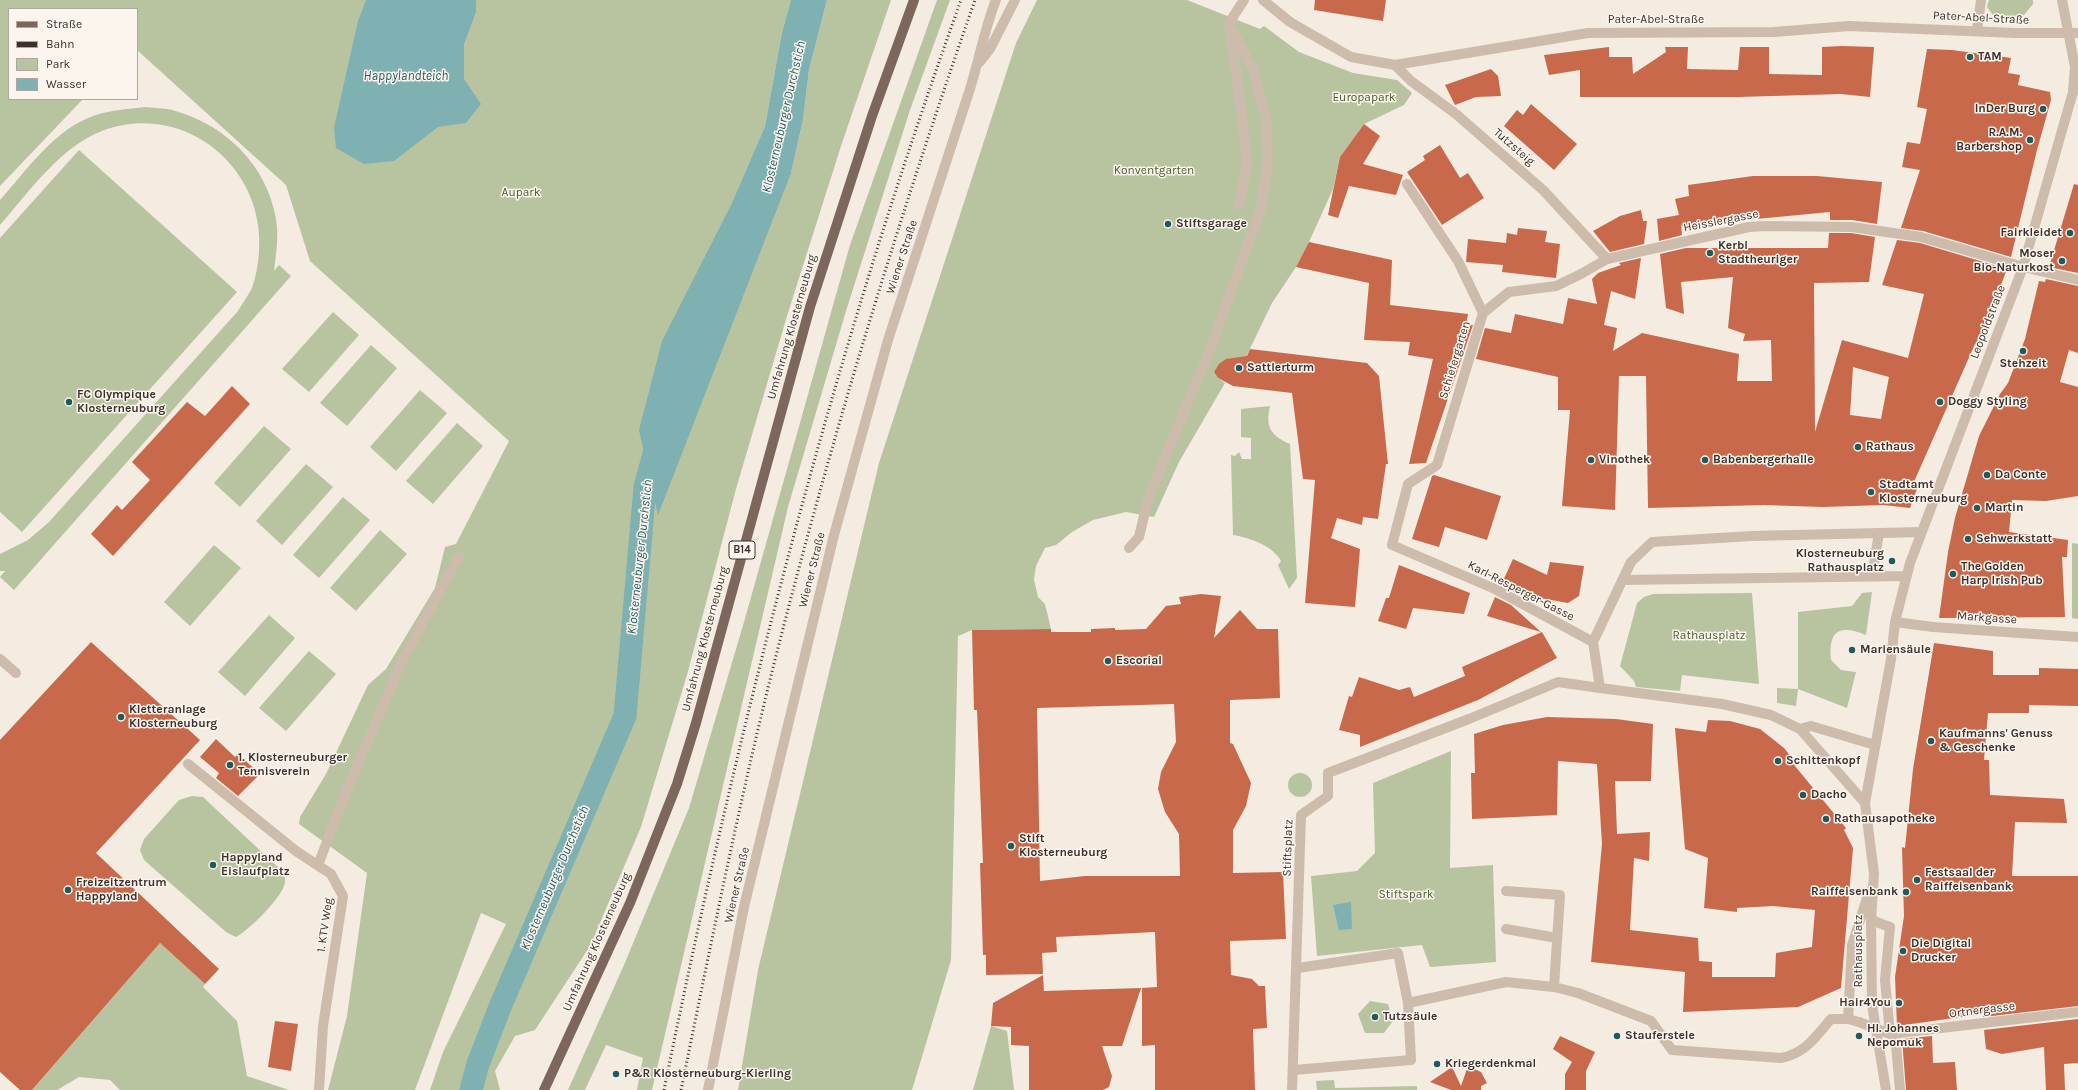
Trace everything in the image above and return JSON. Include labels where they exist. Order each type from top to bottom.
[{"type":"main road","name":"Umfahrung Klosterneuburg","points":[[544,1090],[630,903],[677,784],[696,723],[810,307],[872,116],[914,0]]},
{"type":"street","name":"Wiener Straße","points":[[708,1090],[744,907],[834,535],[888,340],[978,65],[985,28],[996,0]]},
{"type":"street","name":"Wiener Straße","points":[[978,65],[990,49],[1015,0]]},
{"type":"street","points":[[1239,205],[1247,164],[1229,23],[1244,0]]},
{"type":"street","name":"Pater-Abel-Straße","points":[[1263,0],[1290,22],[1351,57],[1395,65],[1588,33],[1774,32],[1849,26],[1977,30],[2015,34],[2074,33]]},
{"type":"street","points":[[1977,30],[1981,0]]},
{"type":"street","name":"Leopoldstraße","points":[[1922,532],[2024,267],[2073,92],[2075,67],[2074,33],[2062,0]]},
{"type":"street","points":[[1129,548],[1139,537],[1148,499],[1211,347],[1261,209],[1268,161],[1266,117],[1253,69],[1229,23]]},
{"type":"street","name":"Tutzsteig","points":[[1395,65],[1411,81],[1456,114],[1543,190],[1606,259]]},
{"type":"street","name":"Schiefergarten","points":[[1392,545],[1408,484],[1437,465],[1484,313],[1458,261],[1407,184]]},
{"type":"street","name":"Heisslergasse","points":[[1484,313],[1509,292],[1556,286],[1581,274],[1606,259],[1749,227],[1852,227],[1921,237],[2024,267],[2078,280]]},
{"type":"street","points":[[1866,803],[1800,729],[1771,715],[1722,704],[1600,688],[1593,642],[1631,562],[1652,542],[1752,536],[1922,532]]},
{"type":"street","name":"Rathausplatz","points":[[1886,1090],[1872,1005],[1871,920],[1874,874],[1866,803],[1891,659],[1895,622],[1906,576],[1922,532]]},
{"type":"street","points":[[1872,576],[1879,533]]},
{"type":"street","name":"Karl-Resperger-Gasse","points":[[1392,545],[1495,590],[1593,642]]},
{"type":"street","points":[[318,865],[346,792],[403,659],[459,556]]},
{"type":"street","points":[[1622,580],[1906,576]]},
{"type":"street","name":"Markgasse","points":[[1895,622],[1933,627],[2078,637]]},
{"type":"street","points":[[0,659],[16,673]]},
{"type":"street","name":"Stiftsplatz","points":[[1292,1090],[1298,968],[1301,815],[1328,796],[1328,773],[1469,719],[1558,682],[1600,688]]},
{"type":"street","points":[[1800,729],[1811,726],[1875,745]]},
{"type":"street","name":"1. KTV Weg","points":[[188,764],[296,850],[331,874],[343,896],[323,1026],[319,1090]]},
{"type":"street","name":"Rathausplatz","points":[[1848,1019],[1852,945],[1874,874]]},
{"type":"street","points":[[1506,890],[1560,895],[1554,987]]},
{"type":"street","points":[[1871,920],[1890,927],[1885,980],[1900,1090]]},
{"type":"street","points":[[1506,929],[1557,938]]},
{"type":"street","points":[[1294,1070],[1411,1060],[1408,1003],[1398,953],[1298,968]]},
{"type":"street","points":[[1408,1003],[1506,982],[1554,987],[1578,993],[1651,1021],[1672,1050],[1781,1058],[1796,1055],[1811,1042],[1832,1019],[1848,1019],[1893,1034]]},
{"type":"street","name":"Ortnergasse","points":[[1893,1034],[2078,1012]]},
{"type":"green space","name":"Aupark","points":[[0,0],[791,0],[782,32],[765,126],[730,207],[791,173],[803,120],[809,70],[827,0],[891,0],[842,143],[787,316],[736,489],[687,675],[641,827],[590,946],[535,1030],[515,1036],[495,1071],[500,1090],[430,1090],[443,1052],[506,924],[481,913],[415,1090],[328,1090],[347,1016],[367,873],[299,824],[300,817],[326,774],[368,685],[386,669],[435,588],[445,547],[456,544],[509,441],[310,261],[286,185],[138,51],[138,8],[8,8],[8,100],[82,100],[0,186]]},
{"type":"green space","points":[[937,0],[950,0],[910,110],[846,311],[788,507],[652,1090],[637,1090],[643,1058],[606,1045],[585,1090],[568,1090],[624,965],[689,808],[744,622],[850,245]]},
{"type":"green space","name":"Konventgarten","points":[[1037,0],[1187,0],[1260,29],[1264,26],[1299,52],[1353,73],[1397,80],[1412,93],[1404,105],[1364,124],[1340,157],[1333,189],[1309,242],[1296,267],[1272,303],[1245,359],[1231,358],[1214,372],[1218,378],[1225,383],[1179,462],[1154,517],[1126,512],[1093,520],[1072,532],[1056,545],[1045,548],[1036,566],[1034,580],[1038,597],[1045,604],[1051,629],[972,630],[958,636],[951,960],[912,1090],[738,1090],[758,970],[879,463],[1016,43]]},
{"type":"green space","points":[[1989,0],[2033,0],[2033,4],[2024,15],[1993,15],[1987,7]]},
{"type":"green space","points":[[145,107],[169,109],[191,116],[209,125],[226,136],[253,164],[271,199],[276,219],[277,245],[274,271],[279,265],[291,276],[14,590],[0,577],[5,571],[0,571],[0,554],[28,540],[49,522],[238,311],[251,290],[254,281],[259,252],[258,221],[249,193],[234,168],[214,148],[189,133],[162,125],[132,124],[102,131],[87,138],[72,148],[46,172],[0,225],[0,200],[31,163],[55,140],[81,121],[96,115]]},
{"type":"green space","name":"FC Olympique Klosterneuburg","points":[[79,150],[237,292],[22,532],[0,512],[0,238]]},
{"type":"green space","points":[[333,312],[359,335],[309,392],[282,369]]},
{"type":"green space","points":[[371,345],[397,368],[347,426],[320,403]]},
{"type":"green space","points":[[420,390],[447,413],[396,471],[370,447]]},
{"type":"green space","points":[[1270,406],[1268,420],[1271,430],[1278,438],[1290,444],[1297,578],[1289,589],[1278,565],[1281,561],[1277,555],[1260,543],[1233,535],[1231,455],[1235,456],[1239,452],[1242,459],[1251,459],[1251,438],[1241,437],[1241,409]]},
{"type":"green space","points":[[457,423],[483,446],[433,504],[406,481]]},
{"type":"green space","points":[[264,426],[291,449],[240,507],[214,483]]},
{"type":"green space","points":[[306,464],[333,487],[282,545],[256,521]]},
{"type":"green space","points":[[343,497],[370,520],[319,578],[293,555]]},
{"type":"green space","points":[[380,530],[407,554],[356,611],[330,588]]},
{"type":"green space","points":[[2072,543],[2078,544],[2078,619],[2072,618]]},
{"type":"green space","points":[[214,545],[241,568],[190,626],[164,602]]},
{"type":"green space","points":[[1872,592],[1866,635],[1849,630],[1842,630],[1837,632],[1831,642],[1831,660],[1841,670],[1856,672],[1847,708],[1798,689],[1798,612],[1852,606],[1862,593]]},
{"type":"green space","name":"Rathausplatz","points":[[1752,593],[1759,684],[1682,675],[1680,691],[1636,687],[1634,681],[1620,666],[1637,603],[1644,597],[1653,594]]},
{"type":"green space","points":[[269,615],[295,638],[245,696],[218,672]]},
{"type":"green space","points":[[309,651],[336,674],[286,731],[259,708]]},
{"type":"green space","points":[[1777,688],[1798,689],[1796,706],[1777,703]]},
{"type":"green space","name":"Stiftspark","points":[[1451,751],[1450,868],[1493,865],[1496,962],[1430,967],[1422,945],[1317,956],[1311,876],[1357,871],[1375,853],[1373,783]]},
{"type":"green space","points":[[1300,773],[1309,776],[1312,785],[1309,794],[1300,797],[1291,794],[1288,785],[1291,776]]},
{"type":"green space","name":"Happyland Eislaufplatz","points":[[192,796],[203,797],[281,870],[285,878],[283,888],[279,896],[257,921],[236,937],[226,932],[144,860],[140,850],[144,839],[179,800]]},
{"type":"green space","points":[[160,943],[205,984],[203,987],[237,1021],[247,1076],[289,1090],[120,1090],[110,1080],[79,1077],[57,1090],[32,1090]]},
{"type":"green space","points":[[1370,1001],[1388,1004],[1393,1021],[1384,1033],[1365,1033],[1358,1014]]},
{"type":"green space","points":[[991,1026],[1007,1031],[1014,1090],[973,1090]]},
{"type":"green space","points":[[1334,1080],[1335,1088],[1417,1086],[1417,1090],[1317,1090],[1316,1081]]},
{"type":"water","name":"Happylandteich","points":[[366,0],[476,0],[476,12],[464,44],[464,79],[481,104],[466,123],[438,127],[394,161],[364,164],[336,148],[334,128],[358,21]]},
{"type":"water","points":[[791,0],[827,0],[809,70],[803,120],[791,173],[658,515],[639,430],[662,341],[730,207],[765,126],[782,32]]},
{"type":"water","points":[[1351,902],[1352,929],[1339,930],[1333,905]]},
{"type":"building","points":[[1315,0],[1386,0],[1383,21],[1314,10]]},
{"type":"building","points":[[1609,47],[1609,57],[1632,57],[1633,74],[1666,52],[1665,47],[1688,47],[1687,69],[1738,70],[1740,47],[1769,47],[1769,74],[1822,75],[1822,47],[1874,47],[1870,97],[1841,94],[1738,97],[1580,97],[1580,70],[1549,75],[1544,55]]},
{"type":"building","points":[[1927,49],[1952,50],[2011,58],[2008,73],[2020,75],[2018,85],[2050,92],[2051,100],[2037,150],[2011,257],[1923,231],[1901,228],[1920,170],[1902,167],[1907,142],[1920,144],[1927,109],[1917,107]]},
{"type":"building","points":[[1491,69],[1498,76],[1501,96],[1476,97],[1455,105],[1445,85]]},
{"type":"building","points":[[1531,104],[1577,144],[1554,170],[1504,126],[1517,110],[1523,115]]},
{"type":"building","points":[[1364,124],[1380,136],[1363,164],[1403,175],[1396,195],[1349,186],[1338,218],[1328,215],[1340,157]]},
{"type":"building","points":[[1440,145],[1460,178],[1468,173],[1484,198],[1442,225],[1407,172],[1425,160],[1423,156]]},
{"type":"building","points":[[1753,176],[1817,176],[1882,182],[1877,224],[1852,220],[1830,220],[1830,212],[1682,226],[1681,223],[1682,235],[1659,241],[1657,219],[1679,215],[1675,199],[1689,196],[1688,185]]},
{"type":"building","points":[[2074,184],[2078,185],[2078,273],[2049,267]]},
{"type":"building","points":[[1641,210],[1643,221],[1647,221],[1644,244],[1610,252],[1593,231],[1620,216]]},
{"type":"building","points":[[1518,228],[1547,231],[1545,242],[1560,244],[1556,278],[1502,272],[1503,265],[1466,262],[1468,239],[1506,243],[1507,233],[1517,235]]},
{"type":"building","points":[[1829,233],[1851,233],[1875,237],[1869,282],[1814,283],[1815,432],[1842,340],[1908,358],[1924,294],[1882,285],[1897,240],[1920,243],[2007,269],[1978,345],[1975,344],[1913,484],[1918,486],[1910,508],[1883,505],[1822,507],[1764,505],[1648,508],[1646,376],[1619,376],[1615,510],[1562,506],[1570,410],[1558,410],[1558,377],[1476,359],[1485,328],[1511,333],[1515,314],[1563,324],[1568,298],[1597,304],[1592,279],[1598,273],[1621,265],[1619,263],[1641,258],[1635,299],[1611,291],[1604,325],[1617,328],[1613,351],[1642,333],[1739,354],[1737,381],[1772,381],[1771,340],[1743,341],[1745,334],[1728,328],[1733,277],[1681,282],[1684,314],[1666,308],[1660,254],[1686,248],[1828,248]],"holes":[[[1853,367],[1889,377],[1881,419],[1850,415]]]},
{"type":"building","points":[[1309,242],[1392,260],[1390,305],[1468,314],[1466,324],[1473,325],[1426,463],[1409,464],[1433,359],[1408,355],[1410,342],[1364,340],[1369,283],[1296,267]]},
{"type":"building","points":[[2046,279],[2078,286],[2078,353],[2069,350],[2060,382],[2078,387],[2078,496],[2046,501],[2012,500],[2009,532],[2068,540],[2067,557],[2062,557],[2065,617],[1939,618],[1948,552],[1955,518],[1979,436],[2000,394],[2008,383],[2025,339],[2039,281],[2045,282]]},
{"type":"building","points":[[1250,349],[1367,363],[1379,376],[1388,464],[1386,464],[1378,519],[1363,517],[1362,525],[1337,518],[1331,538],[1360,549],[1355,607],[1305,603],[1315,480],[1303,479],[1292,393],[1233,386],[1218,378],[1214,372],[1219,364],[1226,359],[1247,356]]},
{"type":"building","points":[[232,386],[250,404],[113,556],[91,534],[117,505],[122,510],[150,480],[132,462],[187,402],[205,416]]},
{"type":"building","points":[[1434,475],[1501,496],[1487,540],[1445,527],[1439,547],[1412,539],[1432,476]]},
{"type":"building","points":[[1513,559],[1547,575],[1550,562],[1584,566],[1579,596],[1568,603],[1518,594],[1501,585]]},
{"type":"building","points":[[1399,565],[1470,593],[1464,614],[1413,608],[1406,629],[1378,621],[1386,598],[1389,598]]},
{"type":"building","name":"Stift Klosterneuburg","points":[[1201,594],[1221,596],[1214,638],[1240,610],[1257,629],[1278,629],[1280,698],[1230,700],[1230,743],[1233,744],[1251,783],[1246,806],[1233,830],[1233,873],[1283,872],[1286,939],[1230,941],[1231,975],[1252,979],[1259,986],[1265,986],[1267,1028],[1253,1029],[1255,1090],[1155,1090],[1155,1045],[1142,1046],[1142,988],[1157,987],[1155,932],[1056,937],[1057,952],[1042,953],[1043,974],[986,975],[986,955],[983,955],[980,863],[983,863],[977,710],[974,710],[972,630],[1051,629],[1051,632],[1091,632],[1091,629],[1146,629],[1166,606],[1181,604],[1179,597]],"holes":[[[1174,704],[1176,742],[1161,772],[1158,789],[1165,812],[1179,834],[1180,876],[1085,876],[1040,881],[1037,708]]]},
{"type":"building","points":[[1495,597],[1511,605],[1541,632],[1487,616]]},
{"type":"building","points":[[1542,632],[1557,658],[1478,700],[1360,747],[1360,735],[1339,730],[1349,696],[1352,697],[1359,677],[1399,690],[1410,687],[1414,697],[1465,676],[1462,667]]},
{"type":"building","name":"Freizeitzentrum Happyland","points":[[91,642],[200,740],[96,853],[219,969],[205,984],[160,943],[32,1090],[20,1090],[0,1072],[0,740]]},
{"type":"building","points":[[1934,643],[1993,651],[1993,675],[2039,675],[2039,668],[2078,669],[2078,706],[2029,705],[2029,713],[1988,713],[1984,760],[1989,760],[1990,795],[2064,799],[2067,823],[2015,822],[2012,876],[2078,876],[2078,1006],[1983,1017],[1983,1014],[1897,1026],[1895,977],[1904,916],[1902,847],[1905,848],[1913,769]]},
{"type":"building","points":[[1547,717],[1616,719],[1653,724],[1651,781],[1615,781],[1617,834],[1650,832],[1649,861],[1634,858],[1630,930],[1698,938],[1699,961],[1712,962],[1712,977],[1775,977],[1776,953],[1812,947],[1815,910],[1773,906],[1737,908],[1737,912],[1704,908],[1708,858],[1685,849],[1675,728],[1706,732],[1708,720],[1730,721],[1760,729],[1784,748],[1792,758],[1790,760],[1846,828],[1844,830],[1853,848],[1841,988],[1798,1007],[1683,1012],[1685,972],[1591,962],[1602,844],[1597,764],[1558,761],[1557,815],[1472,819],[1471,773],[1475,773],[1474,734],[1503,725]]},
{"type":"building","name":"1. Klosterneuburger Tennisverein","points":[[216,739],[235,757],[238,754],[260,774],[238,796],[216,778],[219,773],[200,757]]},
{"type":"building","points":[[1043,975],[1044,991],[1141,988],[1122,1046],[1102,1046],[1112,1076],[1109,1087],[1103,1090],[1029,1090],[1029,1046],[1011,1045],[1011,1027],[991,1026],[993,1003]]},
{"type":"building","points":[[2078,1019],[2078,1063],[2064,1064],[2065,1090],[2046,1090],[2044,1047],[2002,1054],[1986,1049],[1984,1030]]},
{"type":"building","points":[[275,1021],[298,1024],[291,1071],[268,1067]]},
{"type":"building","points":[[1560,1036],[1595,1052],[1586,1071],[1586,1090],[1565,1090],[1565,1074],[1572,1062],[1553,1049]]},
{"type":"building","points":[[1932,1036],[1933,1063],[1955,1062],[1957,1090],[1906,1090],[1902,1039]]},
{"type":"building","points":[[1468,1066],[1481,1072],[1487,1083],[1481,1086],[1481,1090],[1451,1090],[1430,1082],[1452,1067],[1461,1086]]},
{"type":"waterway","name":"Klosterneuburger Durchstich","points":[[471,1090],[478,1064],[500,1007],[625,716],[645,487],[657,443]]},
{"type":"railway","points":[[664,1090],[724,814],[757,677],[793,540],[871,268],[961,0]]},
{"type":"railway","points":[[681,1090],[726,871],[763,706],[821,487],[844,405],[894,242],[975,0]]},
{"type":"place","name":"TAM","points":[[1970,57]]},
{"type":"place","name":"InDer Burg","points":[[2043,109]]},
{"type":"place","name":"R.A.M. Barbershop","points":[[2030,140]]},
{"type":"place","name":"Stiftsgarage","points":[[1168,224]]},
{"type":"place","name":"Fairkleidet","points":[[2070,233]]},
{"type":"place","name":"Kerbl Stadtheuriger","points":[[1710,253]]},
{"type":"place","name":"Moser Bio-Naturkost","points":[[2062,261]]},
{"type":"place","name":"Stehzeit","points":[[2023,351]]},
{"type":"place","name":"Sattlerturm","points":[[1239,368]]},
{"type":"place","name":"FC Olympique Klosterneuburg","points":[[69,402]]},
{"type":"place","name":"Doggy Styling","points":[[1940,402]]},
{"type":"place","name":"Rathaus","points":[[1858,447]]},
{"type":"place","name":"Vinothek","points":[[1591,460]]},
{"type":"place","name":"Babenbergerhalle","points":[[1705,460]]},
{"type":"place","name":"Da Conte","points":[[1987,475]]},
{"type":"place","name":"Stadtamt Klosterneuburg","points":[[1871,492]]},
{"type":"place","name":"Martin","points":[[1977,508]]},
{"type":"place","name":"Sehwerkstatt","points":[[1968,539]]},
{"type":"place","name":"Klosterneuburg Rathausplatz","points":[[1892,561]]},
{"type":"place","name":"The Golden Harp Irish Pub","points":[[1953,574]]},
{"type":"place","name":"Mariensäule","points":[[1852,650]]},
{"type":"place","name":"Escorial","points":[[1108,661]]},
{"type":"place","name":"Kletteranlage Klosterneuburg","points":[[121,717]]},
{"type":"place","name":"Kaufmanns' Genuss & Geschenke","points":[[1931,741]]},
{"type":"place","name":"Schittenkopf","points":[[1778,761]]},
{"type":"place","name":"1. Klosterneuburger Tennisverein","points":[[230,765]]},
{"type":"place","name":"Dacho","points":[[1803,795]]},
{"type":"place","name":"Rathausapotheke","points":[[1826,819]]},
{"type":"place","name":"Stift Klosterneuburg","points":[[1011,846]]},
{"type":"place","name":"Happyland Eislaufplatz","points":[[213,865]]},
{"type":"place","name":"Festsaal der Raiffeisenbank","points":[[1917,880]]},
{"type":"place","name":"Freizeitzentrum Happyland","points":[[68,890]]},
{"type":"place","name":"Raiffeisenbank","points":[[1906,892]]},
{"type":"place","name":"Die Digital Drucker","points":[[1903,951]]},
{"type":"place","name":"Hair4You","points":[[1899,1003]]},
{"type":"place","name":"Tutzsäule","points":[[1375,1017]]},
{"type":"place","name":"Stauferstele","points":[[1617,1036]]},
{"type":"place","name":"Hl. Johannes Nepomuk","points":[[1859,1036]]},
{"type":"place","name":"Kriegerdenkmal","points":[[1437,1064]]},
{"type":"place","name":"P&R Klosterneuburg-Kierling","points":[[616,1074]]},
{"type":"park label","name":"Europapark","points":[[1364,98]]}]
